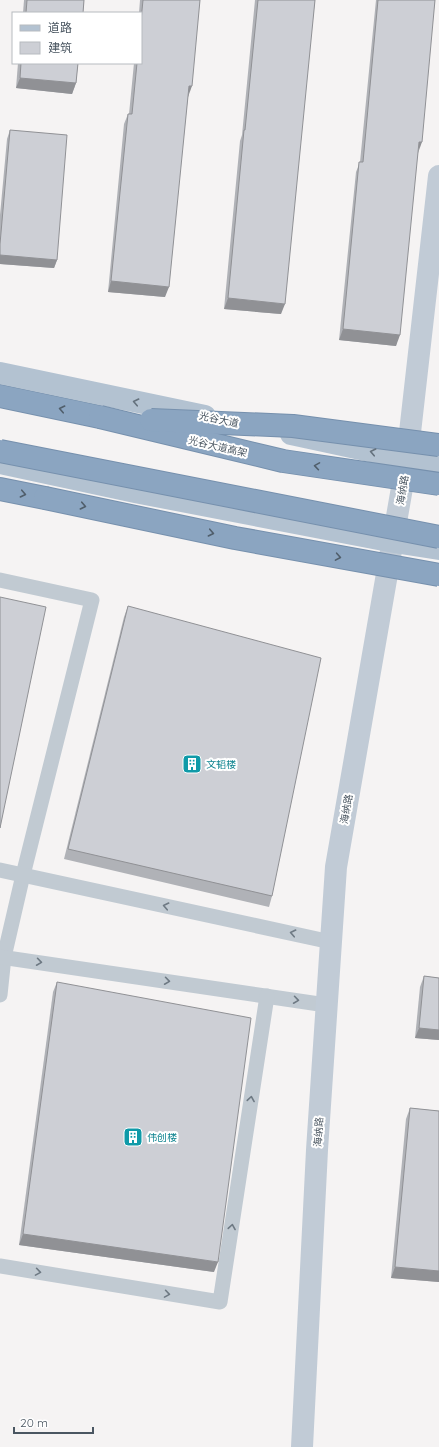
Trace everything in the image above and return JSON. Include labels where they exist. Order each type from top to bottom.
[{"type":"highway","name":"光谷大道高架","points":[[0,396],[100,417],[283,461],[439,484]]},
{"type":"highway","points":[[100,417],[293,426],[439,445]]},
{"type":"highway","points":[[0,452],[439,536]]},
{"type":"highway","points":[[0,489],[235,538],[439,575]]},
{"type":"main road","name":"海纳路","points":[[302,1447],[317,1150],[336,867],[394,542],[407,459],[439,176]]},
{"type":"main road","name":"光谷大道","points":[[0,373],[407,459],[439,464]]},
{"type":"main road","points":[[0,463],[135,492],[394,542],[439,549]]},
{"type":"lane","points":[[0,580],[92,600],[2,957],[0,995]]},
{"type":"lane","points":[[0,870],[331,942]]},
{"type":"lane","points":[[2,957],[326,1004]]},
{"type":"lane","points":[[0,1266],[220,1302],[267,996]]},
{"type":"building","points":[[27,0],[84,0],[83,12],[26,12]]},
{"type":"building","points":[[143,0],[200,0],[192,86],[189,86],[169,287],[111,281],[128,114],[132,114],[137,64],[142,64]]},
{"type":"building","points":[[258,0],[315,0],[285,304],[228,298]]},
{"type":"building","points":[[378,0],[435,0],[422,142],[419,142],[400,335],[343,329],[359,162],[363,162]]},
{"type":"building","points":[[21,64],[78,64],[76,83],[20,78]]},
{"type":"building","points":[[10,130],[67,135],[57,260],[0,255]]},
{"type":"building","points":[[0,597],[46,607],[0,828]]},
{"type":"building","name":"文韬楼","points":[[128,606],[321,658],[272,896],[68,849]]},
{"type":"building","points":[[424,976],[439,978],[439,1030],[419,1028]]},
{"type":"building","name":"伟创楼","points":[[57,982],[251,1018],[218,1262],[23,1234]]},
{"type":"building","points":[[410,1108],[439,1111],[439,1271],[395,1267]]},
{"type":"place","name":"文韬楼","points":[[192,764]]},
{"type":"place","name":"伟创楼","points":[[133,1137]]}]
